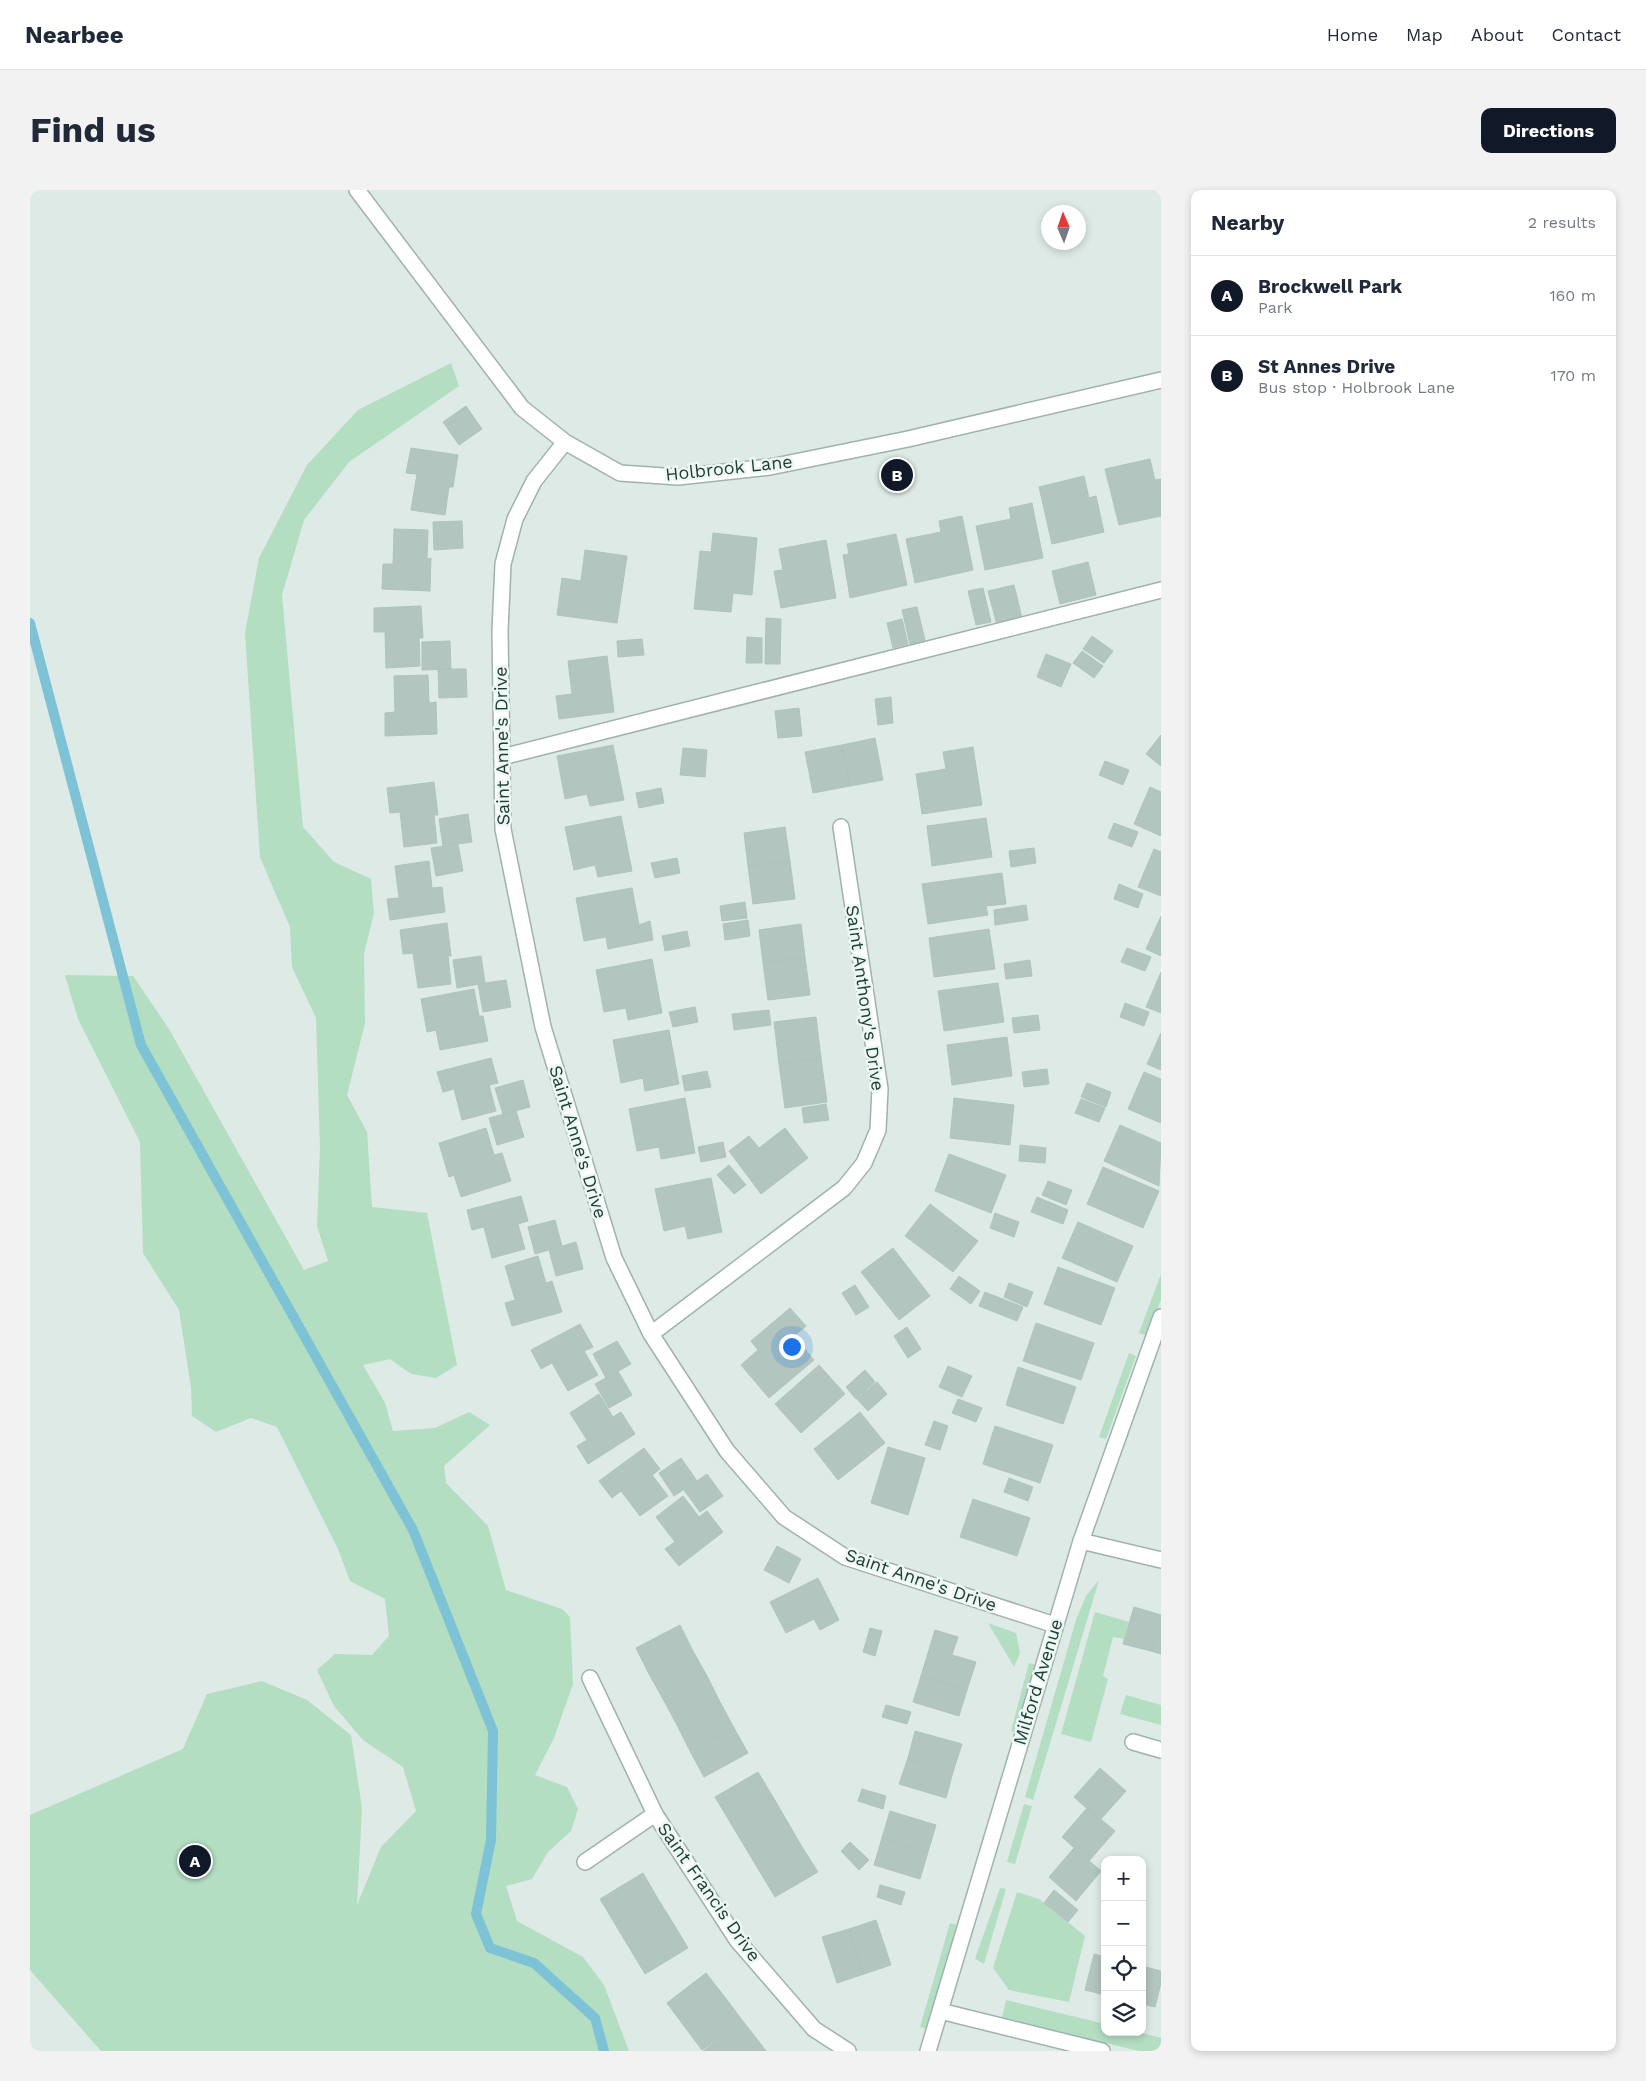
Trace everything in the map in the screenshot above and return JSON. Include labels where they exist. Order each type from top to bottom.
[{"type":"street","name":"Holbrook Lane","points":[[358,190],[522,408],[565,442],[620,473],[678,477],[770,467],[908,439],[1161,380]]},
{"type":"street","name":"Saint Anne's Drive","points":[[565,442],[534,481],[515,519],[503,564],[500,632],[503,829],[543,1027],[614,1258],[651,1334],[727,1450],[784,1517],[845,1557],[1055,1625]]},
{"type":"street","points":[[502,757],[1161,590]]},
{"type":"street","name":"Saint Anthony's Drive","points":[[651,1334],[844,1188],[864,1163],[878,1130],[880,1089],[841,827]]},
{"type":"street","name":"Milford Avenue","points":[[928,2051],[1081,1541],[1161,1317]]},
{"type":"street","points":[[1081,1541],[1161,1560]]},
{"type":"street","name":"Saint Francis Drive","points":[[590,1678],[655,1814],[738,1940],[814,2029],[848,2051]]},
{"type":"street","points":[[1133,1742],[1161,1750]]},
{"type":"street","name":"Saint Francis Drive","points":[[585,1862],[655,1814]]},
{"type":"street","points":[[940,2011],[1102,2051]]},
{"type":"green space","points":[[451,363],[459,386],[349,462],[304,520],[282,595],[303,827],[334,862],[371,879],[374,913],[364,954],[365,1023],[347,1095],[367,1132],[372,1207],[427,1213],[457,1365],[436,1378],[411,1374],[390,1359],[363,1365],[385,1403],[393,1431],[435,1428],[469,1412],[490,1425],[444,1466],[446,1483],[488,1526],[506,1590],[562,1609],[570,1617],[573,1684],[554,1738],[535,1775],[567,1787],[578,1809],[571,1831],[548,1852],[532,1879],[506,1886],[517,1921],[583,1957],[604,1985],[629,2051],[101,2051],[30,1970],[30,1815],[183,1749],[207,1694],[262,1681],[307,1700],[351,1735],[362,1808],[357,1905],[381,1847],[416,1811],[403,1767],[363,1740],[334,1706],[317,1670],[335,1654],[372,1655],[389,1636],[385,1599],[350,1581],[338,1549],[277,1427],[251,1418],[216,1432],[192,1416],[191,1388],[179,1310],[143,1253],[140,1142],[78,1019],[65,975],[133,976],[169,1029],[304,1270],[328,1261],[317,1226],[320,1148],[316,1018],[292,967],[290,927],[260,857],[245,633],[259,558],[307,465],[358,410]]},
{"type":"green space","points":[[1161,1274],[1161,1300],[1147,1336],[1139,1333]]},
{"type":"green space","points":[[1129,1353],[1136,1356],[1106,1439],[1099,1437]]},
{"type":"green space","points":[[1099,1580],[1033,1800],[1025,1797],[1076,1620],[1086,1596]]},
{"type":"green space","points":[[1095,1612],[1129,1622],[1124,1639],[1113,1637],[1103,1676],[1108,1679],[1091,1742],[1061,1734]]},
{"type":"green space","points":[[988,1623],[1016,1633],[1020,1653],[1014,1667]]},
{"type":"green space","points":[[1029,1663],[1036,1665],[1017,1733],[1011,1731]]},
{"type":"green space","points":[[1126,1695],[1161,1705],[1161,1725],[1120,1714]]},
{"type":"green space","points":[[1024,1804],[1032,1806],[1015,1864],[1007,1862]]},
{"type":"green space","points":[[1000,1888],[1006,1889],[984,1964],[975,1959]]},
{"type":"green space","points":[[1017,1892],[1039,1899],[1085,1936],[1069,2002],[1009,1990],[993,1968]]},
{"type":"green space","points":[[950,1923],[957,1925],[927,2029],[920,2027]]},
{"type":"green space","points":[[1006,2000],[1101,2023],[1101,2036],[1146,2036],[1146,2034],[1161,2038],[1161,2051],[1139,2051],[1002,2018]]},
{"type":"building","points":[[466,406],[482,429],[459,445],[443,422]]},
{"type":"building","points":[[411,448],[458,455],[453,487],[449,487],[445,515],[411,510],[417,474],[406,473]]},
{"type":"building","points":[[1150,459],[1155,480],[1161,479],[1161,516],[1119,525],[1105,469]]},
{"type":"building","points":[[1084,476],[1089,498],[1096,496],[1104,532],[1052,544],[1039,487]]},
{"type":"building","points":[[1032,503],[1043,558],[985,570],[976,526],[1011,519],[1009,508]]},
{"type":"building","points":[[962,516],[973,570],[915,583],[906,539],[941,532],[939,521]]},
{"type":"building","points":[[462,521],[463,548],[434,550],[433,522]]},
{"type":"building","points":[[394,529],[428,530],[427,559],[431,558],[430,591],[382,589],[383,564],[393,564]]},
{"type":"building","points":[[713,533],[757,538],[752,595],[733,593],[731,612],[694,609],[700,551],[711,552]]},
{"type":"building","points":[[896,534],[907,585],[850,598],[843,555],[849,554],[847,544]]},
{"type":"building","points":[[826,540],[836,598],[781,608],[774,571],[783,570],[779,549]]},
{"type":"building","points":[[585,550],[627,556],[617,623],[557,615],[562,578],[581,581]]},
{"type":"building","points":[[1088,562],[1096,595],[1060,604],[1052,571]]},
{"type":"building","points":[[1014,585],[1022,618],[997,625],[988,591]]},
{"type":"building","points":[[983,588],[991,622],[976,625],[968,591]]},
{"type":"building","points":[[421,606],[423,638],[419,638],[420,666],[386,668],[385,632],[374,632],[374,608]]},
{"type":"building","points":[[917,607],[925,640],[910,644],[902,610]]},
{"type":"building","points":[[766,618],[781,619],[780,664],[765,664]]},
{"type":"building","points":[[902,619],[908,644],[893,648],[887,623]]},
{"type":"building","points":[[1092,636],[1113,651],[1104,663],[1083,649]]},
{"type":"building","points":[[747,637],[762,638],[762,663],[746,663]]},
{"type":"building","points":[[642,639],[644,655],[618,657],[617,641]]},
{"type":"building","points":[[450,641],[451,669],[422,670],[422,642]]},
{"type":"building","points":[[1082,651],[1103,666],[1094,678],[1073,663]]},
{"type":"building","points":[[1046,654],[1071,664],[1061,687],[1037,677]]},
{"type":"building","points":[[607,656],[614,712],[559,719],[556,696],[572,694],[568,661]]},
{"type":"building","points":[[438,669],[466,669],[467,697],[439,698]]},
{"type":"building","points":[[428,675],[429,703],[436,702],[437,734],[385,736],[385,713],[395,712],[394,676]]},
{"type":"building","points":[[891,697],[893,723],[878,725],[875,699]]},
{"type":"building","points":[[799,708],[802,736],[778,738],[775,711]]},
{"type":"building","points":[[1161,735],[1161,766],[1146,754]]},
{"type":"building","points":[[875,738],[883,780],[850,786],[842,745]]},
{"type":"building","points":[[613,745],[624,800],[590,806],[587,794],[565,799],[557,756]]},
{"type":"building","points":[[842,745],[850,786],[813,793],[805,752]]},
{"type":"building","points":[[973,747],[982,805],[922,814],[916,774],[946,769],[943,752]]},
{"type":"building","points":[[683,748],[707,750],[705,777],[680,775]]},
{"type":"building","points":[[1105,761],[1129,770],[1123,785],[1099,775]]},
{"type":"building","points":[[434,782],[438,815],[434,815],[437,843],[404,847],[400,812],[390,813],[387,788]]},
{"type":"building","points":[[1150,787],[1161,792],[1161,836],[1134,824]]},
{"type":"building","points":[[661,788],[664,803],[639,808],[636,793]]},
{"type":"building","points":[[468,814],[472,842],[443,846],[439,819]]},
{"type":"building","points":[[621,816],[632,871],[598,877],[595,865],[574,870],[565,827]]},
{"type":"building","points":[[986,818],[992,857],[932,866],[927,826]]},
{"type":"building","points":[[1114,823],[1138,832],[1132,847],[1108,838]]},
{"type":"building","points":[[785,827],[790,861],[748,866],[744,833]]},
{"type":"building","points":[[458,844],[463,871],[436,876],[431,848]]},
{"type":"building","points":[[1034,848],[1036,863],[1011,867],[1009,851]]},
{"type":"building","points":[[1154,849],[1161,852],[1161,896],[1138,887]]},
{"type":"building","points":[[677,858],[680,873],[655,878],[651,863]]},
{"type":"building","points":[[429,861],[432,888],[442,887],[445,912],[390,920],[387,899],[399,898],[395,866]]},
{"type":"building","points":[[790,861],[795,899],[753,904],[748,866]]},
{"type":"building","points":[[1002,873],[1006,904],[986,906],[988,915],[928,924],[922,884]]},
{"type":"building","points":[[1119,884],[1143,894],[1138,908],[1114,899]]},
{"type":"building","points":[[632,888],[639,925],[650,921],[653,940],[608,949],[606,937],[584,941],[576,898]]},
{"type":"building","points":[[745,902],[747,918],[722,921],[720,906]]},
{"type":"building","points":[[1026,905],[1028,920],[995,925],[994,910]]},
{"type":"building","points":[[1161,916],[1161,956],[1146,949]]},
{"type":"building","points":[[748,920],[750,936],[725,940],[723,924]]},
{"type":"building","points":[[447,923],[451,956],[448,956],[451,984],[418,988],[413,953],[403,954],[400,930]]},
{"type":"building","points":[[801,924],[805,957],[763,963],[759,930]]},
{"type":"building","points":[[989,929],[995,969],[934,977],[929,938]]},
{"type":"building","points":[[687,931],[690,946],[665,951],[662,936]]},
{"type":"building","points":[[1127,948],[1151,957],[1145,971],[1121,962]]},
{"type":"building","points":[[481,956],[485,983],[457,988],[453,960]]},
{"type":"building","points":[[805,957],[810,995],[768,1000],[763,963]]},
{"type":"building","points":[[652,959],[662,1013],[628,1020],[626,1008],[604,1012],[596,970]]},
{"type":"building","points":[[1030,960],[1032,976],[1006,979],[1004,964]]},
{"type":"building","points":[[1161,972],[1161,1013],[1146,1007]]},
{"type":"building","points":[[506,980],[511,1007],[483,1012],[478,984]]},
{"type":"building","points":[[998,983],[1004,1022],[944,1031],[938,991]]},
{"type":"building","points":[[474,989],[479,1016],[483,1016],[488,1041],[440,1050],[436,1030],[427,1032],[421,999]]},
{"type":"building","points":[[1125,1003],[1149,1012],[1144,1026],[1120,1017]]},
{"type":"building","points":[[695,1007],[698,1022],[673,1027],[669,1012]]},
{"type":"building","points":[[769,1010],[771,1025],[734,1030],[732,1014]]},
{"type":"building","points":[[1038,1015],[1040,1030],[1014,1033],[1012,1018]]},
{"type":"building","points":[[816,1017],[821,1058],[779,1064],[774,1022]]},
{"type":"building","points":[[669,1030],[679,1084],[645,1091],[643,1078],[621,1083],[613,1040]]},
{"type":"building","points":[[1161,1033],[1161,1070],[1147,1064]]},
{"type":"building","points":[[1007,1037],[1012,1076],[952,1085],[947,1045]]},
{"type":"building","points":[[491,1058],[498,1083],[489,1085],[496,1111],[462,1120],[454,1089],[443,1092],[437,1072]]},
{"type":"building","points":[[821,1058],[827,1102],[785,1108],[779,1064]]},
{"type":"building","points":[[1047,1069],[1049,1084],[1024,1087],[1022,1072]]},
{"type":"building","points":[[707,1071],[711,1087],[685,1091],[682,1076]]},
{"type":"building","points":[[1144,1072],[1161,1079],[1161,1123],[1128,1109]]},
{"type":"building","points":[[523,1080],[530,1107],[503,1114],[495,1088]]},
{"type":"building","points":[[1087,1083],[1111,1092],[1106,1107],[1081,1097]]},
{"type":"building","points":[[685,1098],[695,1153],[661,1159],[659,1147],[637,1151],[629,1109]]},
{"type":"building","points":[[954,1098],[1014,1105],[1010,1145],[950,1138]]},
{"type":"building","points":[[1081,1099],[1105,1108],[1099,1122],[1075,1113]]},
{"type":"building","points":[[826,1104],[829,1120],[804,1123],[802,1108]]},
{"type":"building","points":[[516,1111],[524,1137],[497,1145],[489,1118]]},
{"type":"building","points":[[1120,1125],[1161,1143],[1159,1186],[1104,1161]]},
{"type":"building","points":[[486,1128],[494,1155],[502,1153],[511,1181],[461,1197],[454,1175],[449,1177],[439,1143]]},
{"type":"building","points":[[785,1128],[808,1158],[761,1194],[729,1151],[749,1136],[759,1148]]},
{"type":"building","points":[[723,1142],[726,1157],[701,1162],[698,1147]]},
{"type":"building","points":[[1020,1145],[1046,1148],[1045,1163],[1019,1161]]},
{"type":"building","points":[[949,1154],[1006,1175],[991,1213],[935,1191]]},
{"type":"building","points":[[729,1165],[746,1185],[734,1194],[717,1175]]},
{"type":"building","points":[[1103,1167],[1159,1191],[1143,1228],[1087,1204]]},
{"type":"building","points":[[711,1178],[722,1232],[688,1239],[685,1226],[664,1231],[655,1189]]},
{"type":"building","points":[[1048,1181],[1072,1190],[1066,1205],[1042,1195]]},
{"type":"building","points":[[521,1196],[528,1221],[518,1224],[525,1249],[492,1258],[484,1227],[472,1230],[467,1210]]},
{"type":"building","points":[[1037,1197],[1068,1210],[1063,1224],[1031,1212]]},
{"type":"building","points":[[930,1204],[978,1241],[953,1272],[905,1236]]},
{"type":"building","points":[[995,1213],[1019,1222],[1014,1237],[990,1228]]},
{"type":"building","points":[[555,1220],[562,1246],[535,1254],[528,1227]]},
{"type":"building","points":[[1078,1222],[1133,1246],[1117,1282],[1062,1258]]},
{"type":"building","points":[[576,1242],[583,1269],[556,1276],[549,1250]]},
{"type":"building","points":[[893,1248],[930,1296],[899,1320],[861,1272]]},
{"type":"building","points":[[538,1256],[546,1283],[552,1281],[562,1312],[512,1326],[505,1303],[515,1300],[505,1266]]},
{"type":"building","points":[[1058,1267],[1115,1288],[1101,1325],[1044,1304]]},
{"type":"building","points":[[959,1276],[980,1291],[971,1304],[950,1289]]},
{"type":"building","points":[[1009,1283],[1033,1292],[1027,1307],[1004,1297]]},
{"type":"building","points":[[855,1285],[869,1307],[856,1315],[842,1293]]},
{"type":"building","points":[[985,1292],[1023,1307],[1017,1321],[979,1306]]},
{"type":"building","points":[[790,1308],[806,1326],[794,1336],[814,1360],[769,1398],[741,1365],[758,1350],[751,1341]]},
{"type":"building","points":[[1036,1323],[1094,1343],[1081,1380],[1023,1361]]},
{"type":"building","points":[[580,1324],[593,1347],[584,1351],[598,1375],[568,1391],[552,1363],[541,1369],[531,1350]]},
{"type":"building","points":[[907,1327],[921,1349],[908,1358],[894,1336]]},
{"type":"building","points":[[617,1341],[631,1364],[606,1378],[593,1354]]},
{"type":"building","points":[[819,1365],[845,1394],[801,1433],[775,1404]]},
{"type":"building","points":[[948,1366],[972,1376],[962,1397],[939,1387]]},
{"type":"building","points":[[1018,1367],[1076,1387],[1063,1424],[1006,1405]]},
{"type":"building","points":[[865,1370],[875,1382],[856,1399],[846,1387]]},
{"type":"building","points":[[618,1371],[632,1395],[609,1408],[595,1384]]},
{"type":"building","points":[[877,1382],[887,1394],[868,1411],[857,1399]]},
{"type":"building","points":[[599,1394],[613,1417],[621,1412],[635,1434],[588,1464],[577,1446],[587,1440],[570,1413]]},
{"type":"building","points":[[958,1399],[982,1408],[976,1422],[952,1413]]},
{"type":"building","points":[[860,1412],[885,1443],[838,1480],[814,1449]]},
{"type":"building","points":[[934,1421],[948,1426],[940,1450],[925,1445]]},
{"type":"building","points":[[995,1426],[1053,1445],[1040,1483],[983,1464]]},
{"type":"building","points":[[888,1447],[925,1458],[908,1515],[871,1503]]},
{"type":"building","points":[[644,1448],[660,1469],[652,1475],[668,1496],[640,1516],[621,1491],[612,1498],[599,1481]]},
{"type":"building","points":[[681,1458],[697,1481],[674,1496],[659,1473]]},
{"type":"building","points":[[707,1474],[723,1496],[700,1512],[684,1490]]},
{"type":"building","points":[[1009,1478],[1033,1487],[1028,1501],[1004,1492]]},
{"type":"building","points":[[683,1496],[699,1517],[707,1511],[723,1532],[679,1566],[665,1549],[675,1542],[656,1517]]},
{"type":"building","points":[[973,1499],[1030,1518],[1017,1556],[960,1537]]},
{"type":"building","points":[[777,1546],[801,1559],[789,1583],[764,1570]]},
{"type":"building","points":[[818,1578],[839,1620],[820,1630],[814,1619],[786,1633],[770,1602]]},
{"type":"building","points":[[1134,1607],[1161,1615],[1151,1651],[1123,1644]]},
{"type":"building","points":[[1161,1617],[1161,1654],[1151,1651]]},
{"type":"building","points":[[680,1625],[693,1651],[649,1674],[636,1648]]},
{"type":"building","points":[[870,1628],[882,1631],[875,1656],[863,1652]]},
{"type":"building","points":[[935,1630],[958,1637],[952,1655],[976,1662],[967,1690],[921,1676]]},
{"type":"building","points":[[693,1651],[707,1676],[663,1699],[649,1674]]},
{"type":"building","points":[[707,1676],[720,1702],[677,1725],[663,1699]]},
{"type":"building","points":[[921,1676],[967,1690],[959,1716],[913,1702]]},
{"type":"building","points":[[720,1702],[734,1728],[690,1751],[677,1725]]},
{"type":"building","points":[[886,1705],[911,1712],[907,1724],[882,1717]]},
{"type":"building","points":[[734,1728],[748,1753],[704,1777],[690,1751]]},
{"type":"building","points":[[915,1731],[962,1744],[953,1772],[908,1758]]},
{"type":"building","points":[[908,1758],[953,1772],[946,1798],[899,1784]]},
{"type":"building","points":[[1100,1768],[1126,1791],[1100,1820],[1074,1797]]},
{"type":"building","points":[[758,1772],[773,1797],[730,1822],[715,1797]]},
{"type":"building","points":[[862,1789],[886,1796],[883,1809],[858,1801]]},
{"type":"building","points":[[773,1797],[787,1821],[745,1847],[730,1822]]},
{"type":"building","points":[[1087,1808],[1115,1831],[1089,1861],[1062,1837]]},
{"type":"building","points":[[890,1811],[936,1825],[928,1852],[882,1838]]},
{"type":"building","points":[[787,1821],[802,1847],[760,1872],[745,1847]]},
{"type":"building","points":[[882,1838],[928,1852],[920,1879],[874,1865]]},
{"type":"building","points":[[850,1842],[869,1860],[859,1870],[841,1851]]},
{"type":"building","points":[[802,1847],[818,1872],[775,1897],[760,1872]]},
{"type":"building","points":[[1074,1848],[1101,1871],[1076,1901],[1049,1877]]},
{"type":"building","points":[[643,1873],[658,1899],[615,1924],[600,1899]]},
{"type":"building","points":[[880,1885],[905,1892],[901,1905],[877,1897]]},
{"type":"building","points":[[1054,1890],[1078,1910],[1068,1922],[1044,1903]]},
{"type":"building","points":[[658,1899],[673,1923],[630,1949],[615,1924]]},
{"type":"building","points":[[876,1920],[891,1965],[864,1974],[849,1929]]},
{"type":"building","points":[[673,1923],[688,1948],[645,1974],[630,1949]]},
{"type":"building","points":[[849,1929],[864,1974],[837,1983],[822,1937]]},
{"type":"building","points":[[1094,1954],[1101,1956],[1101,1994],[1085,1990]]},
{"type":"building","points":[[1146,1967],[1161,1971],[1161,1983],[1155,2007],[1146,2005]]},
{"type":"building","points":[[706,1973],[724,1996],[684,2026],[667,2003]]},
{"type":"building","points":[[724,1996],[742,2020],[702,2050],[684,2026]]},
{"type":"building","points":[[742,2020],[760,2043],[749,2051],[703,2051]]},
{"type":"building","points":[[760,2043],[766,2051],[749,2051]]},
{"type":"waterway","points":[[30,623],[141,1045],[413,1530],[493,1731],[491,1840],[476,1914],[490,1948],[534,1963],[595,2018],[604,2051]]},
{"type":"place","name":"St Annes Drive","points":[[897,475]]},
{"type":"place","name":"Brockwell Park","points":[[195,1861]]}]
